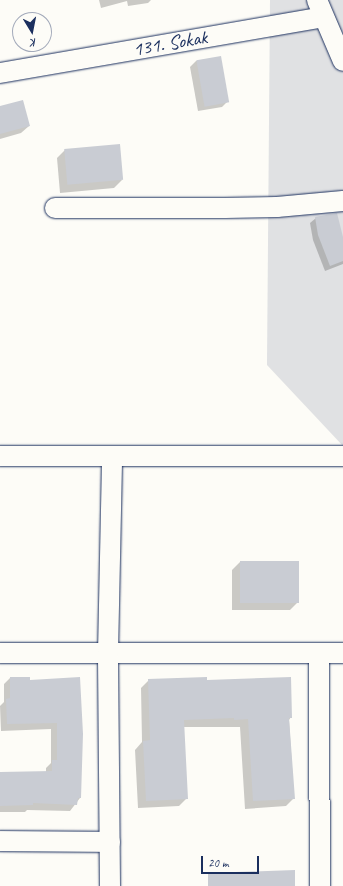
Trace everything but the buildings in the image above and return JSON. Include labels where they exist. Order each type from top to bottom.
[{"type":"street","points":[[320,8],[343,61]]},
{"type":"street","name":"131. Sokak","points":[[0,73],[320,8]]},
{"type":"street","points":[[54,208],[255,207],[343,201]]},
{"type":"street","points":[[0,456],[343,456]]},
{"type":"street","points":[[110,886],[108,653],[112,456]]},
{"type":"street","points":[[0,653],[343,653]]},
{"type":"street","points":[[319,653],[320,886]]},
{"type":"street","points":[[0,840],[110,842]]},
{"type":"shaded area","points":[[270,0],[343,0],[343,446],[267,365]]}]
